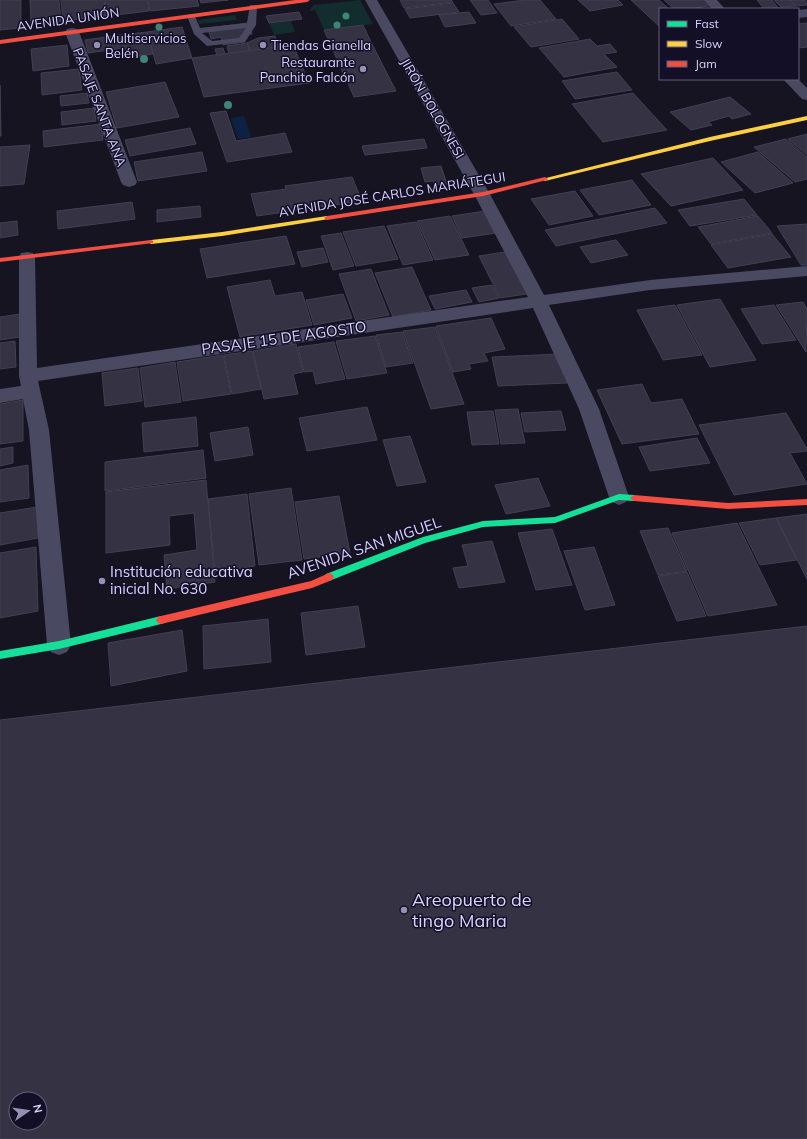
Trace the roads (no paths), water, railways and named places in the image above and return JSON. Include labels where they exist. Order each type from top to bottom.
[{"type":"street","name":"AVENIDA UNIÓN","points":[[0,42],[307,0]]},
{"type":"street","name":"JIRÓN BOLOGNESI","points":[[371,0],[483,194],[539,300],[585,399],[619,497]]},
{"type":"street","points":[[710,0],[718,8]]},
{"type":"street","name":"PASAJE SANTA ANA","points":[[72,32],[129,182]]},
{"type":"street","points":[[791,80],[807,96]]},
{"type":"street","name":"AVENIDA JOSÉ CARLOS MARIÁTEGUI","points":[[0,260],[222,234],[483,194],[710,139],[807,118]]},
{"type":"street","points":[[27,257],[30,383],[39,430],[59,645]]},
{"type":"street","name":"PASAJE 15 DE AGOSTO","points":[[0,396],[30,383],[539,300],[650,285],[807,271]]},
{"type":"street","points":[[619,497],[728,506],[807,502]]},
{"type":"street","name":"AVENIDA SAN MIGUEL","points":[[0,655],[59,645],[312,584],[423,540],[483,524],[555,520],[619,497]]},
{"type":"lane","points":[[192,16],[199,34],[250,28],[253,7]]},
{"type":"water","points":[[244,116],[251,137],[238,139],[231,118]]},
{"type":"place","name":"Multiservicios Belén","points":[[97,45]]},
{"type":"place","name":"Tiendas Gianella","points":[[263,45]]},
{"type":"place","name":"Restaurante Panchito Falcón","points":[[363,69]]},
{"type":"place","name":"Institución educativa inicial No. 630","points":[[102,581]]},
{"type":"place","name":"Areopuerto de tingo Maria","points":[[404,910]]}]
